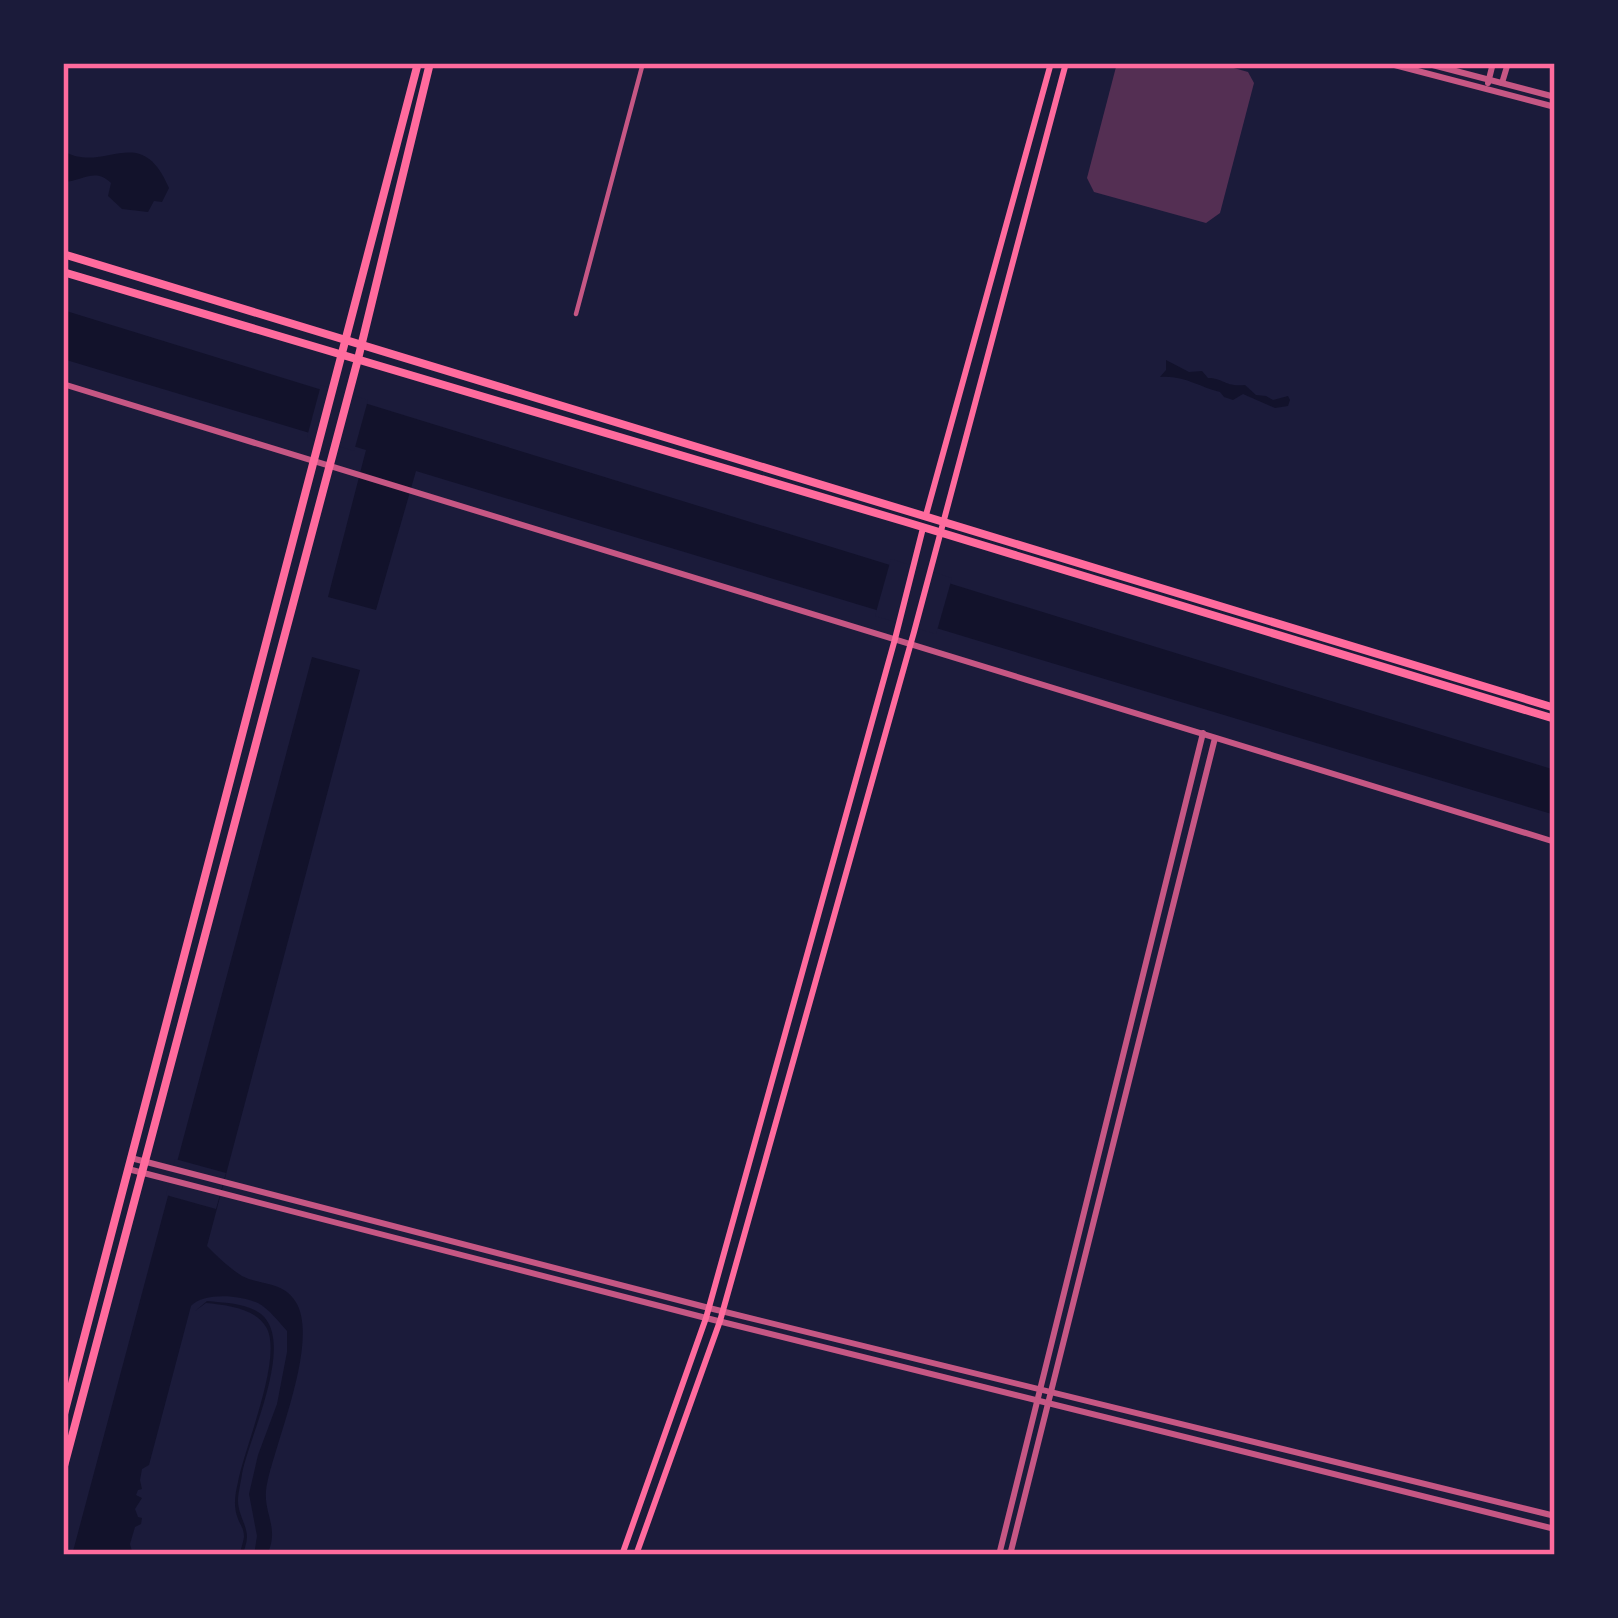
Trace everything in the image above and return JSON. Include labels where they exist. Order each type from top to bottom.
[{"type":"main road","points":[[63,1418],[418,63]]},
{"type":"main road","points":[[63,1469],[358,359],[430,63]]},
{"type":"main road","points":[[636,1555],[721,1316],[914,632],[1067,63]]},
{"type":"main road","points":[[622,1555],[708,1313],[1050,66]]},
{"type":"main road","points":[[63,254],[1555,708]]},
{"type":"main road","points":[[63,272],[1555,719]]},
{"type":"street","points":[[576,314],[643,63]]},
{"type":"street","points":[[1387,63],[1555,97]]},
{"type":"street","points":[[1425,63],[1488,84],[1500,93],[1555,107]]},
{"type":"street","points":[[1488,84],[1493,63]]},
{"type":"street","points":[[1500,93],[1508,63]]},
{"type":"street","points":[[63,384],[1555,842]]},
{"type":"street","points":[[998,1555],[1203,733]]},
{"type":"street","points":[[1010,1555],[1215,737]]},
{"type":"street","points":[[131,1158],[708,1313]]},
{"type":"street","points":[[128,1169],[1040,1390],[1050,1397],[1555,1529]]},
{"type":"street","points":[[721,1316],[1037,1400],[1050,1397],[1555,1516]]},
{"type":"shaded area","points":[[63,151],[79,157],[134,153],[146,157],[169,188],[162,202],[154,201],[148,212],[122,209],[108,196],[111,183],[105,178],[63,182],[63,169],[68,167]]},
{"type":"shaded area","points":[[63,310],[1555,770],[1555,815],[416,471],[376,610],[328,597],[366,450],[63,359]]},
{"type":"shaded area","points":[[1166,360],[1189,372],[1202,371],[1208,378],[1245,385],[1256,395],[1273,400],[1288,396],[1288,406],[1275,408],[1243,394],[1233,400],[1184,380],[1160,377]]},
{"type":"shaded area","points":[[312,657],[360,670],[207,1246],[242,1276],[286,1291],[302,1321],[299,1367],[267,1484],[271,1545],[267,1555],[254,1555],[257,1536],[249,1494],[277,1404],[287,1331],[258,1303],[223,1296],[204,1298],[191,1306],[149,1465],[142,1469],[142,1489],[136,1495],[142,1498],[135,1509],[142,1518],[130,1544],[133,1555],[72,1555]]},
{"type":"shaded area","points":[[207,1301],[261,1314],[271,1327],[274,1346],[267,1391],[238,1495],[247,1537],[243,1555],[239,1555],[244,1534],[235,1496],[267,1380],[270,1341],[266,1327],[247,1312],[206,1303],[195,1311]]},
{"type":"pier","points":[[321,385],[368,400],[354,451],[307,437]]},
{"type":"pier","points":[[891,559],[952,578],[936,634],[875,616]]},
{"type":"pier","points":[[175,1159],[226,1173],[216,1209],[166,1195]]},
{"type":"building","points":[[1122,63],[1216,63],[1248,72],[1254,83],[1220,213],[1206,223],[1094,192],[1087,178],[1116,67]]}]
